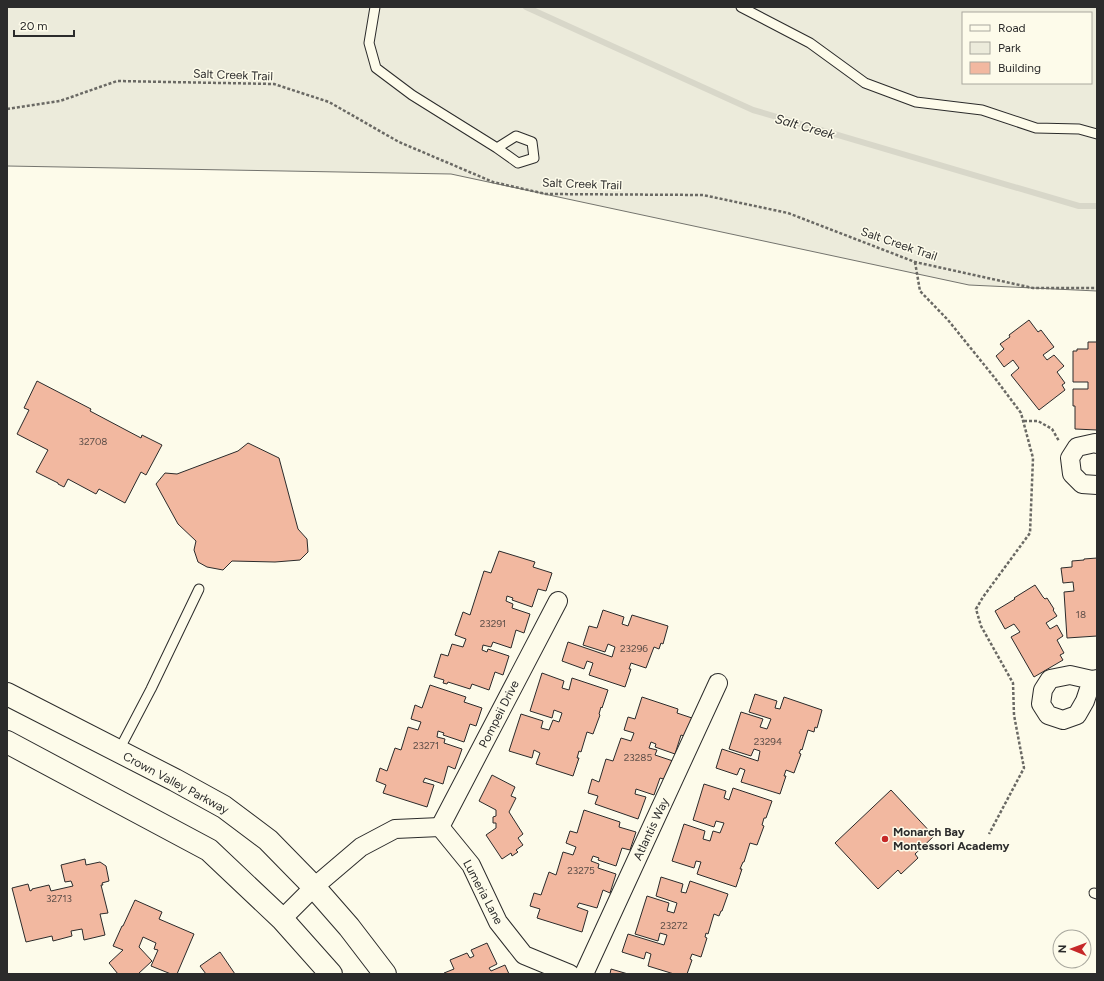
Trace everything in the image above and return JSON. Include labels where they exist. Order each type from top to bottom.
[{"type":"main road","name":"Crown Valley Parkway","points":[[7,694],[175,780],[224,807],[268,840],[314,887],[349,927],[385,974]]},
{"type":"main road","points":[[7,742],[209,850],[282,919],[331,974]]},
{"type":"street","points":[[1097,444],[1095,442],[1077,447],[1070,458],[1072,474],[1082,484],[1097,485]]},
{"type":"street","name":"Pompeii Drive","points":[[440,827],[558,601]]},
{"type":"street","name":"Atlantis Way","points":[[584,974],[718,683]]},
{"type":"street","points":[[282,919],[314,887],[361,847],[395,829],[440,827]]},
{"type":"street","name":"Lumeria Lane","points":[[440,827],[471,865],[498,922],[524,955],[570,974]]},
{"type":"lane","points":[[375,7],[369,43],[376,68],[412,95],[497,148]]},
{"type":"lane","points":[[741,7],[810,43],[865,83],[916,102],[982,110],[1036,128],[1079,129],[1097,134]]},
{"type":"lane","points":[[118,752],[151,689],[199,589]]},
{"type":"path","name":"Salt Creek Trail","points":[[7,109],[60,101],[117,81],[274,84],[329,102],[398,142],[493,182],[546,194],[703,195],[788,213],[915,262],[1033,288],[1097,288]]},
{"type":"path","points":[[915,262],[920,291],[948,320],[1021,413],[1033,458],[1030,533],[983,597],[976,609],[980,626],[1013,683],[1014,715],[1024,768],[989,834]]},
{"type":"path","points":[[1024,421],[1038,421],[1052,429],[1061,444],[1072,454]]},
{"type":"green space","points":[[7,7],[1097,7],[1097,291],[969,285],[451,174],[7,166]]},
{"type":"building","points":[[1029,320],[1038,332],[1041,330],[1054,347],[1043,355],[1047,360],[1054,355],[1064,366],[1057,372],[1065,383],[1062,385],[1065,390],[1039,410],[1011,375],[1019,368],[1013,360],[1004,367],[996,356],[1004,349],[1000,344]]},
{"type":"building","points":[[1088,342],[1097,342],[1097,430],[1075,429],[1073,389],[1088,389],[1088,382],[1073,382],[1073,351],[1077,351],[1077,349],[1088,349]]},
{"type":"building","points":[[37,381],[91,409],[90,411],[141,438],[142,435],[162,445],[146,475],[141,472],[125,503],[99,489],[96,494],[68,479],[64,487],[36,472],[48,450],[17,434],[29,410],[24,408]]},
{"type":"building","points":[[248,443],[279,458],[298,529],[307,539],[308,552],[300,560],[275,562],[232,561],[223,570],[207,567],[198,562],[194,550],[196,541],[178,524],[156,484],[165,473],[177,474],[238,451]]},
{"type":"building","points":[[499,551],[535,562],[533,567],[552,573],[546,591],[538,589],[532,607],[512,600],[513,598],[507,596],[506,601],[513,604],[512,608],[530,614],[524,633],[516,630],[511,648],[493,642],[491,647],[483,645],[482,650],[487,652],[488,649],[509,656],[503,675],[495,672],[489,690],[472,684],[470,689],[448,682],[447,684],[443,683],[444,680],[434,677],[441,654],[448,656],[452,644],[463,647],[466,639],[455,635],[463,612],[470,615],[484,571],[491,573]]},
{"type":"building","points":[[1097,558],[1097,636],[1067,638],[1064,592],[1074,591],[1073,582],[1063,583],[1061,568],[1072,567],[1072,561]]},
{"type":"building","points":[[1035,585],[1043,597],[1045,599],[1047,598],[1057,616],[1046,623],[1050,629],[1057,625],[1063,636],[1057,640],[1064,653],[1060,655],[1063,660],[1034,677],[1011,637],[1020,632],[1014,624],[1005,629],[995,611]]},
{"type":"building","points":[[603,610],[624,617],[622,624],[628,626],[632,615],[668,626],[663,644],[661,643],[659,649],[654,647],[646,668],[631,663],[629,669],[631,669],[625,687],[589,675],[593,663],[587,661],[584,669],[562,661],[568,642],[612,657],[615,647],[608,644],[605,652],[583,645],[589,626],[597,628]]},
{"type":"building","points":[[542,673],[564,681],[562,688],[569,690],[572,678],[608,690],[593,734],[587,732],[581,752],[579,751],[577,758],[579,758],[573,776],[536,764],[540,753],[534,750],[532,758],[509,751],[521,714],[543,721],[541,728],[549,730],[553,720],[559,722],[562,713],[554,710],[552,718],[530,711]]},
{"type":"building","points":[[430,685],[466,697],[464,702],[482,708],[476,726],[470,724],[464,742],[443,735],[444,733],[438,731],[437,737],[445,739],[444,743],[462,749],[455,769],[448,766],[443,784],[425,778],[423,782],[434,785],[427,807],[383,793],[386,785],[376,781],[380,768],[387,771],[395,748],[401,750],[408,727],[418,730],[421,722],[411,719],[415,705],[422,708]]},
{"type":"building","points":[[755,694],[777,701],[775,708],[780,709],[784,697],[822,710],[817,728],[815,727],[814,732],[808,730],[802,750],[801,749],[799,753],[801,754],[794,773],[786,770],[784,776],[786,776],[780,794],[741,782],[745,770],[740,768],[737,775],[716,768],[722,749],[758,761],[760,751],[754,749],[751,756],[729,749],[741,712],[763,719],[760,727],[767,729],[771,719],[749,712]]},
{"type":"building","points":[[642,697],[678,709],[677,713],[695,719],[689,738],[681,735],[675,754],[655,747],[656,744],[651,742],[649,748],[657,750],[655,755],[673,761],[667,780],[660,778],[654,795],[636,789],[635,794],[646,797],[638,819],[595,804],[598,796],[588,793],[592,779],[599,782],[606,759],[613,761],[621,738],[631,741],[634,733],[624,730],[628,717],[635,719]]},
{"type":"building","points":[[492,775],[515,787],[511,796],[516,798],[509,812],[523,834],[518,838],[523,845],[516,850],[518,852],[512,856],[511,853],[502,859],[486,835],[496,828],[496,823],[493,823],[493,817],[496,816],[496,810],[479,801]]},
{"type":"building","points":[[704,784],[726,791],[724,798],[729,800],[733,788],[772,801],[766,818],[764,818],[762,825],[764,826],[757,845],[750,843],[744,862],[740,869],[742,869],[736,887],[697,874],[701,862],[696,861],[694,868],[672,861],[684,824],[705,831],[703,839],[710,841],[713,831],[720,833],[724,823],[716,821],[714,827],[693,820]]},
{"type":"building","name":"Monarch Bay Montessori Academy","points":[[891,790],[934,836],[915,854],[918,858],[901,874],[898,870],[878,889],[835,843]]},
{"type":"building","points":[[584,810],[620,822],[619,827],[636,832],[630,850],[622,848],[616,866],[598,860],[599,858],[593,856],[591,861],[599,864],[598,868],[616,874],[610,893],[603,890],[597,908],[579,903],[577,907],[588,911],[582,932],[537,918],[540,909],[530,906],[534,893],[541,895],[549,872],[556,875],[563,852],[573,855],[576,847],[566,843],[570,831],[577,833]]},
{"type":"building","points":[[85,859],[86,865],[100,862],[106,866],[109,881],[102,883],[103,885],[101,885],[108,913],[100,914],[105,935],[84,940],[82,929],[71,931],[72,936],[53,941],[52,936],[26,942],[12,888],[28,884],[30,891],[32,889],[49,885],[51,891],[73,886],[71,881],[65,882],[61,865]]},
{"type":"building","points":[[661,877],[683,884],[681,892],[686,893],[690,881],[728,894],[719,916],[714,914],[708,934],[706,933],[705,937],[707,938],[701,957],[692,954],[690,959],[692,960],[687,974],[674,974],[648,966],[651,954],[646,952],[644,959],[622,952],[628,934],[664,945],[667,935],[660,933],[658,941],[635,934],[647,896],[669,903],[667,911],[674,913],[677,903],[656,896]]},
{"type":"building","points":[[135,900],[162,912],[159,919],[194,934],[177,974],[171,974],[151,966],[158,950],[154,949],[156,943],[143,937],[139,947],[152,961],[138,974],[118,974],[109,963],[123,950],[113,946]]},
{"type":"building","points":[[487,943],[497,964],[489,968],[491,971],[505,965],[509,974],[444,973],[454,969],[450,960],[467,953],[470,958],[474,956],[471,950]]},
{"type":"building","points":[[220,952],[235,974],[206,974],[200,966]]},
{"type":"building","points":[[611,969],[628,974],[610,974]]},
{"type":"waterway","name":"Salt Creek","points":[[526,7],[753,110],[1079,206],[1097,206]]},
{"type":"place","name":"Monarch Bay Montessori Academy","points":[[885,839]]}]
